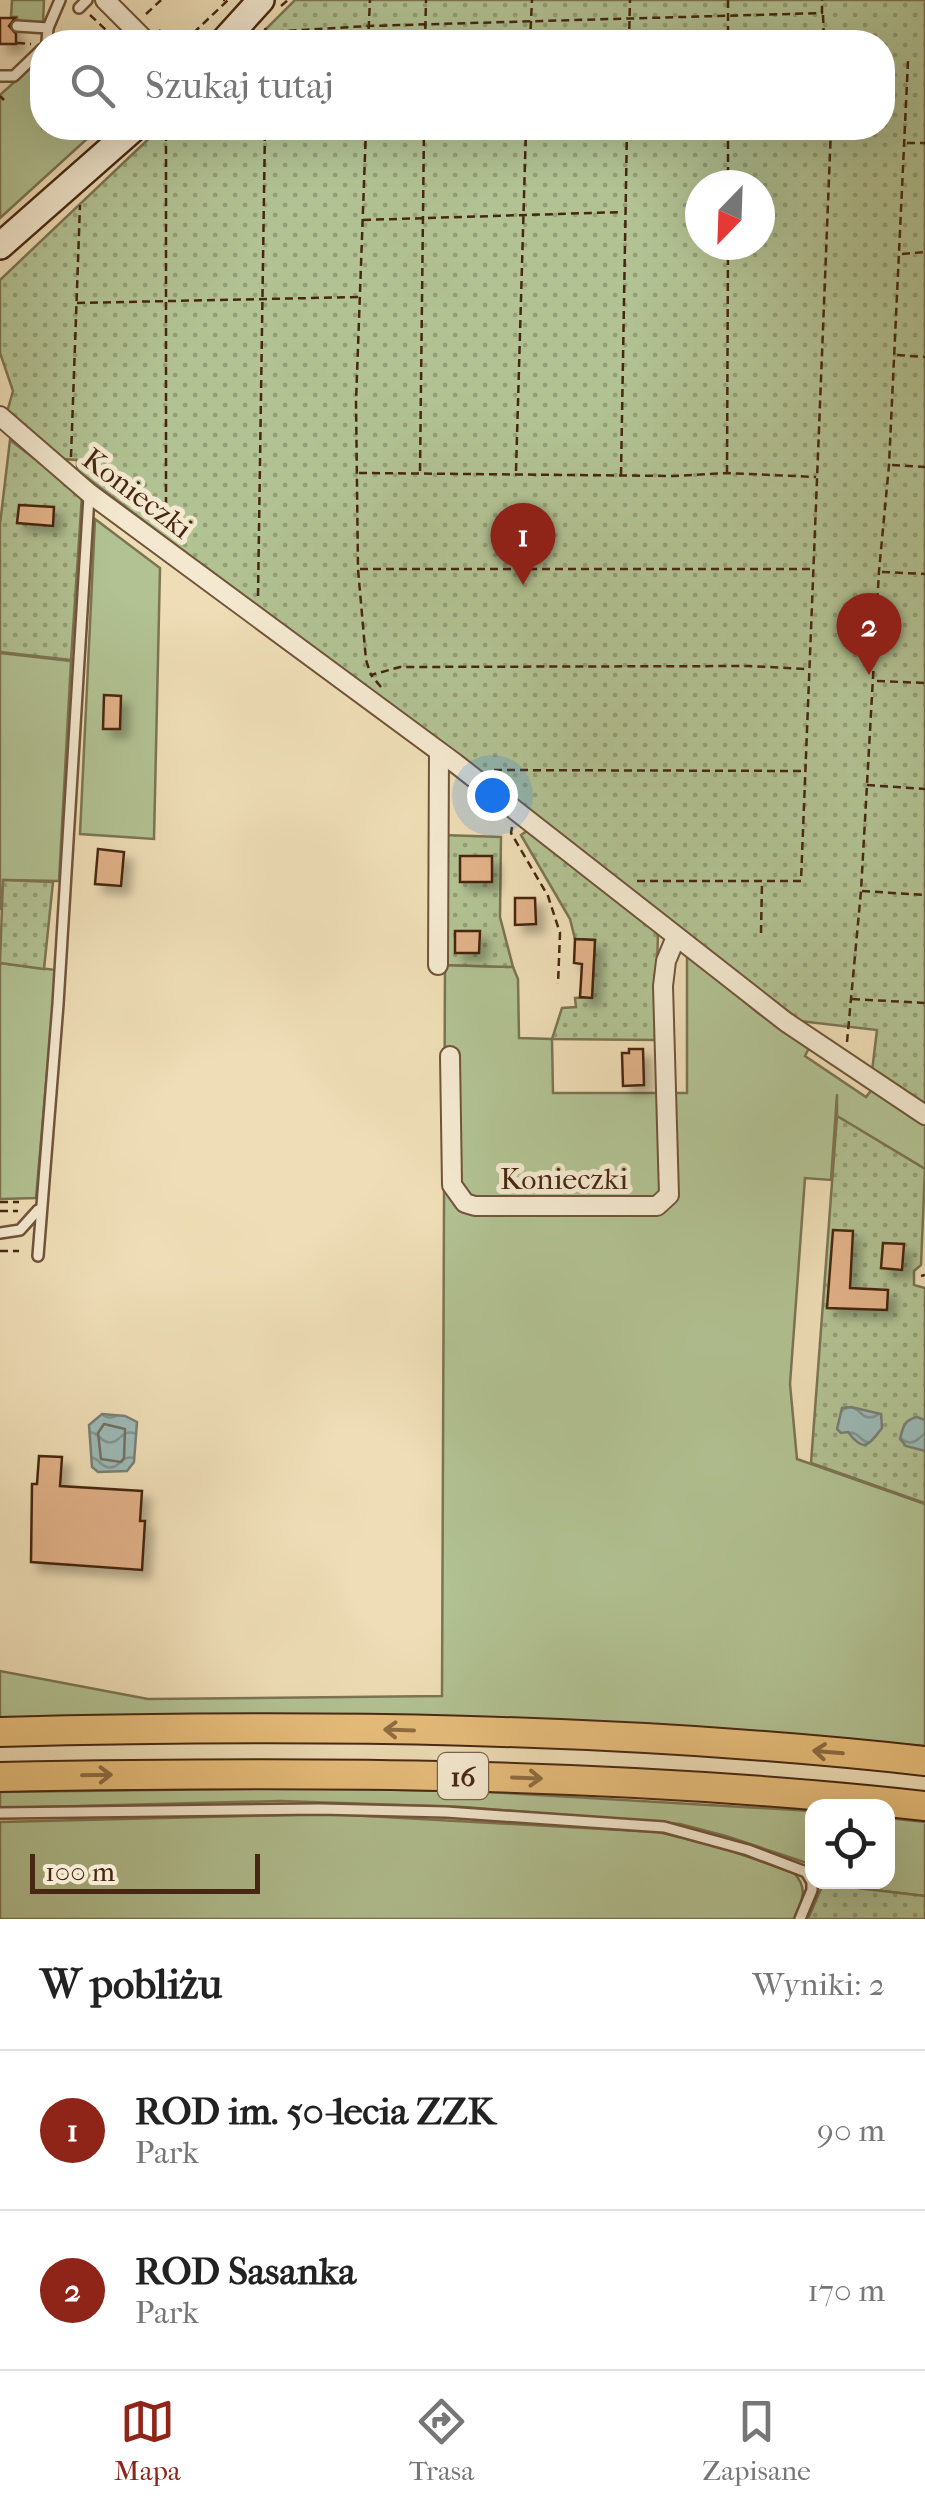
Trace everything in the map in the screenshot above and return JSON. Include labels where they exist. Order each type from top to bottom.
[{"type":"main road","name":"16","points":[[0,1732],[320,1728],[439,1731],[647,1740],[925,1761]]},
{"type":"main road","name":"16","points":[[0,1778],[188,1773],[437,1775],[649,1784],[925,1806]]},
{"type":"street","points":[[105,0],[136,30]]},
{"type":"street","points":[[233,30],[260,0]]},
{"type":"street","points":[[0,246],[120,140]]},
{"type":"street","name":"Konieczki","points":[[2,423],[439,752],[786,1022],[925,1114]]},
{"type":"street","points":[[438,965],[439,752]]},
{"type":"street","name":"Konieczki","points":[[450,1056],[452,1185],[465,1203],[657,1206],[669,1194],[662,986],[666,960],[676,937]]},
{"type":"lane","points":[[17,26],[48,28],[60,0]]},
{"type":"lane","points":[[0,76],[14,76],[30,61]]},
{"type":"lane","points":[[38,1256],[90,493]]},
{"type":"lane","points":[[0,1230],[20,1230],[40,1208]]},
{"type":"lane","points":[[0,1813],[320,1808],[446,1812],[664,1828],[748,1850],[806,1872],[812,1890],[800,1919]]},
{"type":"path","points":[[145,15],[161,0]]},
{"type":"path","points":[[196,30],[226,0]]},
{"type":"path","points":[[368,30],[370,0]]},
{"type":"path","points":[[425,30],[426,0]]},
{"type":"path","points":[[531,30],[532,0]]},
{"type":"path","points":[[628,30],[630,0]]},
{"type":"path","points":[[728,0],[728,30]]},
{"type":"path","points":[[822,0],[823,30]]},
{"type":"path","points":[[82,5],[106,30]]},
{"type":"path","points":[[287,30],[822,13]]},
{"type":"path","points":[[17,43],[24,44]]},
{"type":"path","points":[[849,1026],[889,465],[908,61]]},
{"type":"path","points":[[165,537],[166,140]]},
{"type":"path","points":[[258,602],[265,140]]},
{"type":"path","points":[[366,140],[356,402],[358,569],[366,660],[381,687]]},
{"type":"path","points":[[420,472],[424,140]]},
{"type":"path","points":[[516,473],[525,140]]},
{"type":"path","points":[[621,475],[627,140]]},
{"type":"path","points":[[728,140],[728,170]]},
{"type":"path","points":[[629,882],[801,881],[831,140]]},
{"type":"path","points":[[904,143],[925,142]]},
{"type":"path","points":[[71,459],[80,205]]},
{"type":"path","points":[[363,220],[625,212]]},
{"type":"path","points":[[901,254],[925,252]]},
{"type":"path","points":[[727,473],[728,260]]},
{"type":"path","points":[[76,304],[361,298]]},
{"type":"path","points":[[894,355],[925,357]]},
{"type":"path","points":[[889,465],[925,467]]},
{"type":"path","points":[[358,473],[727,473],[817,477]]},
{"type":"path","points":[[358,569],[812,569]]},
{"type":"path","points":[[879,572],[925,574]]},
{"type":"path","points":[[371,675],[400,667],[808,669]]},
{"type":"path","points":[[874,681],[925,683]]},
{"type":"path","points":[[500,782],[486,770],[804,771]]},
{"type":"path","points":[[867,786],[925,789]]},
{"type":"path","points":[[516,811],[511,833],[548,896],[560,933],[558,984]]},
{"type":"path","points":[[761,933],[762,880]]},
{"type":"path","points":[[861,892],[925,895]]},
{"type":"path","points":[[852,999],[925,1004]]},
{"type":"path","points":[[0,1202],[19,1202]]},
{"type":"path","points":[[0,1211],[20,1211]]},
{"type":"path","points":[[0,1251],[19,1251]]},
{"type":"green space","points":[[12,0],[44,0],[43,24],[17,22],[17,17],[11,17]]},
{"type":"green space","points":[[295,0],[925,0],[925,1104],[872,1071],[877,1030],[800,1021],[77,470],[77,460],[62,459],[7,412],[13,391],[0,353],[0,280],[147,140],[895,140],[895,30],[265,30]]},
{"type":"green space","points":[[30,68],[30,140],[86,140],[0,218],[0,95]]},
{"type":"green space","points":[[10,440],[82,495],[71,660],[0,652],[0,524]]},
{"type":"green space","points":[[95,519],[160,568],[154,839],[80,834]]},
{"type":"green space","points":[[0,653],[71,661],[59,881],[4,880],[0,910]]},
{"type":"green space","points":[[528,830],[658,932],[655,1040],[552,1039],[562,1008],[576,1007],[575,998],[592,997],[595,940],[575,939],[570,919],[521,835]]},
{"type":"green space","points":[[443,835],[501,837],[500,917],[513,967],[445,965]]},
{"type":"green space","points":[[3,880],[53,882],[44,969],[0,963]]},
{"type":"green space","points":[[687,953],[758,1013],[809,1048],[805,1056],[866,1097],[873,1088],[925,1123],[925,1169],[837,1116],[837,1094],[831,1180],[805,1178],[790,1384],[797,1459],[925,1504],[925,1746],[704,1728],[425,1716],[0,1719],[0,1671],[148,1699],[442,1696],[445,965],[513,967],[518,979],[519,1038],[552,1039],[553,1093],[687,1093]]},
{"type":"green space","points":[[0,963],[56,970],[36,1198],[0,1199]]},
{"type":"green space","points":[[837,1116],[925,1169],[921,1265],[914,1271],[914,1285],[925,1288],[925,1503],[811,1463]]},
{"type":"green space","points":[[321,1788],[488,1792],[805,1811],[805,1862],[680,1824],[463,1807],[280,1801],[0,1808],[0,1792]]},
{"type":"green space","points":[[330,1814],[658,1832],[717,1846],[794,1873],[803,1895],[794,1919],[0,1919],[0,1822]]},
{"type":"green space","points":[[895,1819],[925,1822],[925,1896],[866,1889],[895,1889]]},
{"type":"green space","points":[[821,1889],[925,1896],[925,1919],[808,1919]]},
{"type":"water","points":[[842,1408],[881,1414],[882,1428],[866,1445],[837,1429]]},
{"type":"water","points":[[102,1414],[125,1416],[137,1422],[134,1462],[127,1471],[98,1472],[92,1467],[89,1425]]},
{"type":"water","points":[[917,1417],[925,1420],[925,1451],[906,1446],[900,1439],[905,1425]]},
{"type":"building","points":[[0,18],[15,18],[9,26],[16,34],[16,44],[0,44]]},
{"type":"building","points":[[19,505],[54,507],[53,526],[17,523]]},
{"type":"building","points":[[104,695],[121,696],[120,729],[103,729]]},
{"type":"building","points":[[98,849],[124,852],[121,886],[95,884]]},
{"type":"building","points":[[460,856],[492,856],[492,882],[460,882]]},
{"type":"building","points":[[515,898],[535,898],[536,924],[515,925]]},
{"type":"building","points":[[455,931],[480,931],[479,953],[455,953]]},
{"type":"building","points":[[575,939],[595,940],[592,998],[580,997],[582,964],[574,963]]},
{"type":"building","points":[[629,1049],[643,1049],[644,1085],[623,1086],[622,1053],[629,1053]]},
{"type":"building","points":[[833,1230],[853,1231],[850,1288],[888,1290],[887,1310],[827,1308]]},
{"type":"building","points":[[883,1243],[904,1244],[902,1270],[881,1268]]},
{"type":"building","points":[[39,1456],[62,1457],[60,1486],[142,1491],[142,1570],[31,1562],[32,1484],[37,1484]]},
{"type":"place","name":"ROD im. 50-lecia ZZK","points":[[523,585]]},
{"type":"place","name":"ROD Sasanka","points":[[869,675]]}]
